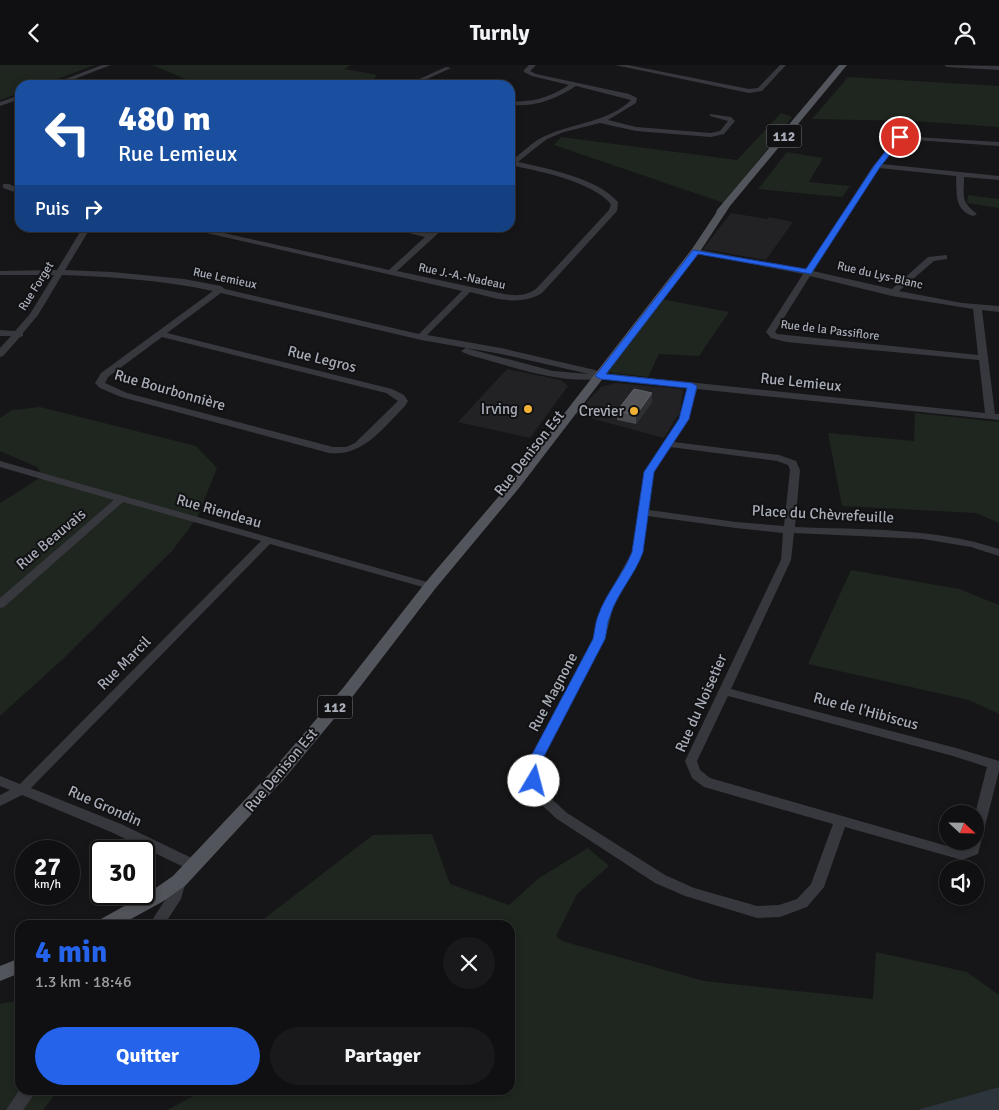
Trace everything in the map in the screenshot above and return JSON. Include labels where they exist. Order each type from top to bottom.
[{"type":"main road","name":"Rue Denison Est","points":[[593,376],[691,250],[705,229],[843,65]]},
{"type":"main road","name":"Rue Denison Est","points":[[114,920],[156,897],[179,881],[195,866],[348,693],[430,586],[463,536],[696,251],[726,206]]},
{"type":"main road","points":[[0,974],[15,967]]},
{"type":"street","points":[[67,80],[108,65]]},
{"type":"street","points":[[515,161],[531,147],[545,138],[562,131],[602,121],[632,103],[634,98],[527,73],[527,69],[533,65]]},
{"type":"street","points":[[618,65],[749,91],[760,90],[783,65]]},
{"type":"street","points":[[947,65],[999,68]]},
{"type":"street","points":[[420,80],[448,68]]},
{"type":"street","points":[[515,104],[529,105],[541,103],[550,100],[574,84]]},
{"type":"street","points":[[0,104],[15,99]]},
{"type":"street","points":[[602,121],[636,129],[710,135],[722,133],[732,121],[729,118],[712,115]]},
{"type":"street","name":"Rue de la Passiflore","points":[[983,358],[774,336],[770,332],[877,166],[900,137],[999,145]]},
{"type":"street","name":"Rue J.-A.-Nadeau","points":[[215,232],[390,273],[513,299],[535,294],[614,209],[614,201],[604,193],[549,171],[515,166]]},
{"type":"street","points":[[877,166],[999,178]]},
{"type":"street","points":[[960,175],[961,204],[966,211],[973,214]]},
{"type":"street","points":[[6,186],[15,190]]},
{"type":"street","name":"Rue Forget","points":[[0,354],[20,334],[34,315],[84,232]]},
{"type":"street","points":[[412,232],[431,236]]},
{"type":"street","points":[[390,273],[435,232]]},
{"type":"street","name":"Rue du Lys-Blanc","points":[[696,251],[808,272],[892,293],[999,309]]},
{"type":"street","points":[[892,293],[927,261],[935,257],[944,257]]},
{"type":"street","name":"Rue Lemieux","points":[[0,273],[60,272],[133,275],[221,289],[440,341],[453,348],[518,365],[593,376],[994,416]]},
{"type":"street","name":"Rue Bourbonnière","points":[[221,289],[104,375],[100,383],[102,386],[124,395],[324,449],[339,451],[353,448]]},
{"type":"street","points":[[421,337],[468,289]]},
{"type":"street","points":[[977,307],[983,358],[994,416]]},
{"type":"street","points":[[0,333],[20,334]]},
{"type":"street","name":"Rue Legros","points":[[162,334],[389,391],[401,397],[402,404],[359,445],[353,448]]},
{"type":"street","name":"Rue Magnone","points":[[692,386],[684,419],[649,472],[637,552],[633,564],[607,607],[599,639],[533,764],[534,781],[540,797],[562,816],[660,879],[690,892],[757,912],[780,911],[802,903],[817,887],[841,821]]},
{"type":"street","name":"Rue du Noisetier","points":[[667,443],[779,458],[792,463],[795,471],[786,560],[691,761],[693,771],[700,779],[709,784],[962,855],[973,850],[997,765]]},
{"type":"street","name":"Rue Riendeau","points":[[0,464],[430,586]]},
{"type":"street","name":"Rue Beauvais","points":[[0,604],[122,498]]},
{"type":"street","name":"Place du Chèvrefeuille","points":[[643,512],[790,530],[934,535],[999,553]]},
{"type":"street","name":"Rue Marcil","points":[[0,801],[23,789],[267,541]]},
{"type":"street","name":"Rue de l'Hibiscus","points":[[723,691],[956,752],[997,765]]},
{"type":"street","name":"Rue Grondin","points":[[0,781],[116,827],[195,866]]},
{"type":"street","points":[[159,920],[174,899],[179,881]]},
{"type":"street","points":[[14,1110],[25,1095]]},
{"type":"shaded area","points":[[0,65],[95,65],[54,80],[15,80],[15,95],[0,100]]},
{"type":"shaded area","points":[[152,65],[351,65],[344,69],[377,75],[373,80],[188,80]]},
{"type":"shaded area","points":[[848,77],[999,86],[999,127],[913,121],[812,119]]},
{"type":"shaded area","points":[[781,113],[792,117],[705,229],[724,203],[554,145],[561,137],[737,160]]},
{"type":"shaded area","points":[[787,152],[823,158],[809,182],[850,186],[842,197],[758,189]]},
{"type":"shaded area","points":[[968,195],[999,199],[999,208],[967,203]]},
{"type":"shaded area","points":[[731,213],[767,219],[769,217],[793,222],[766,260],[703,249]]},
{"type":"shaded area","points":[[661,299],[729,312],[699,356],[659,354],[648,377],[607,372]]},
{"type":"shaded area","points":[[507,369],[561,380],[568,386],[530,438],[458,422]]},
{"type":"shaded area","points":[[615,383],[683,389],[680,412],[664,438],[575,414],[601,387]]},
{"type":"shaded area","points":[[40,407],[196,446],[217,468],[197,518],[172,551],[64,658],[0,716],[0,503],[43,476],[37,467],[0,451],[0,418],[12,410]]},
{"type":"shaded area","points":[[915,413],[999,422],[999,523],[976,513],[842,506],[828,433],[914,441]]},
{"type":"shaded area","points":[[851,570],[959,589],[999,605],[999,714],[969,700],[808,664]]},
{"type":"shaded area","points":[[432,834],[450,884],[509,905],[539,878],[588,848],[609,866],[577,894],[556,936],[562,941],[704,981],[873,999],[876,952],[967,972],[999,995],[999,1087],[917,1110],[167,1110],[196,1095],[515,1095],[515,920],[262,920],[373,835]]},
{"type":"shaded area","points":[[15,1001],[15,1095],[54,1095],[43,1110],[0,1110],[0,1004]]},
{"type":"shaded area","points":[[999,1087],[999,1110],[917,1110]]},
{"type":"building","points":[[634,389],[652,393],[636,415],[617,411]]},
{"type":"place","name":"Irving","points":[[528,409]]},
{"type":"place","name":"Crevier","points":[[634,411]]},
{"type":"route","points":[[534,781],[533,764],[599,639],[607,607],[633,564],[637,552],[649,472],[684,419],[692,386],[600,376],[696,251],[808,272],[877,166],[900,137]]}]
